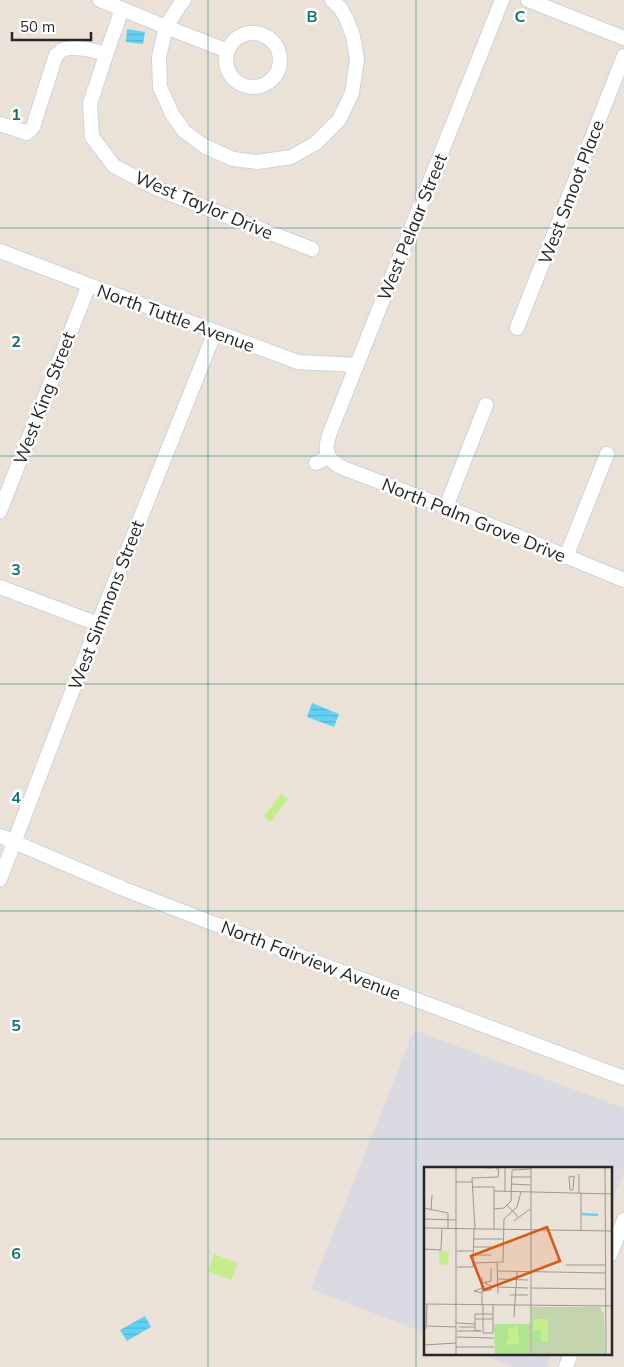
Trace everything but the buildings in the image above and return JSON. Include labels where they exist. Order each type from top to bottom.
[{"type":"street","points":[[100,0],[228,51]]},
{"type":"street","points":[[184,0],[166,27],[159,57],[160,87],[172,114],[184,131],[204,146],[233,159],[258,162],[291,156],[316,143],[339,120],[352,93],[357,59],[353,36],[341,9],[332,0]]},
{"type":"street","name":"West Pelaar Street","points":[[324,458],[328,439],[502,0]]},
{"type":"street","points":[[528,0],[624,38]]},
{"type":"street","name":"West Taylor Drive","points":[[122,9],[90,104],[92,137],[114,166],[158,189],[312,249]]},
{"type":"street","points":[[0,124],[27,133],[34,127],[56,56],[62,50],[72,48],[96,51],[106,55]]},
{"type":"street","name":"West Smoot Place","points":[[517,328],[624,56]]},
{"type":"street","name":"North Tuttle Avenue","points":[[0,251],[298,362],[357,365]]},
{"type":"street","name":"West King Street","points":[[0,512],[89,285]]},
{"type":"street","name":"West Simmons Street","points":[[0,879],[98,624],[215,332]]},
{"type":"street","points":[[446,507],[486,405]]},
{"type":"street","points":[[566,557],[607,454]]},
{"type":"street","name":"North Palm Grove Drive","points":[[324,458],[343,468],[446,507],[624,580]]},
{"type":"street","points":[[0,587],[98,624]]},
{"type":"street","name":"North Fairview Avenue","points":[[0,836],[124,889],[624,1078]]},
{"type":"street","points":[[612,1249],[624,1220]]},
{"type":"street","points":[[566,1367],[571,1354]]},
{"type":"shaded area","points":[[414,1030],[624,1108],[624,1172],[612,1202],[612,1167],[424,1167],[424,1333],[311,1289]]},
{"type":"shaded area","points":[[482,1354],[552,1354],[547,1367],[514,1367]]},
{"type":"green space","points":[[281,794],[288,799],[270,822],[264,816]]},
{"type":"green space","points":[[214,1254],[238,1263],[231,1280],[208,1271]]},
{"type":"water","points":[[127,29],[145,32],[143,44],[126,42]]},
{"type":"water","points":[[312,703],[339,714],[334,727],[307,717]]},
{"type":"water","points":[[145,1316],[151,1327],[127,1341],[120,1330]]}]
